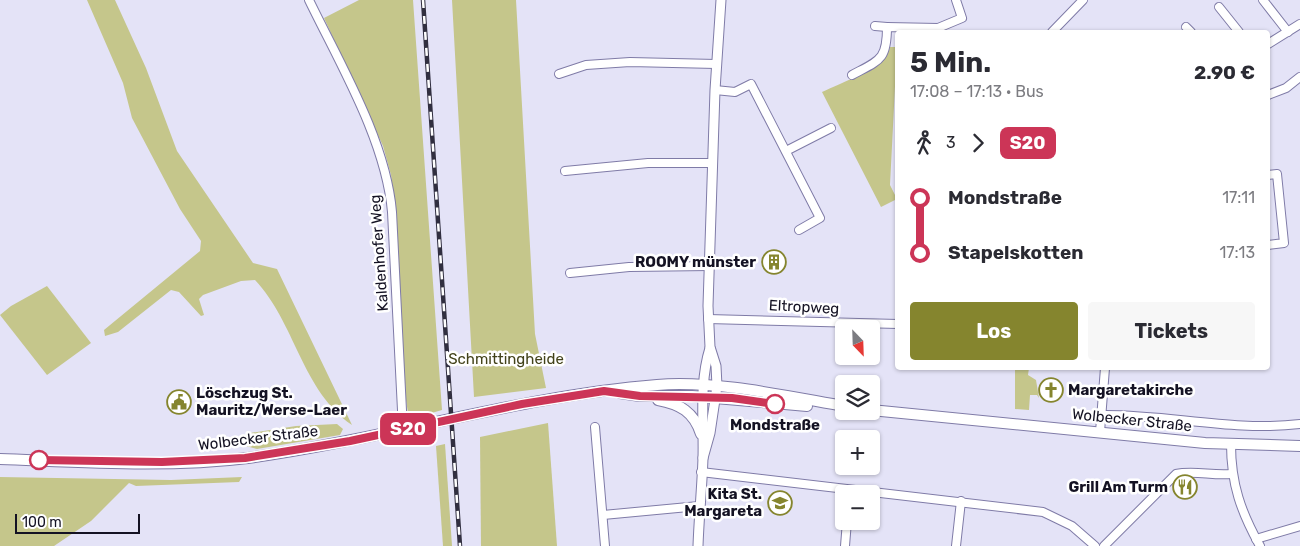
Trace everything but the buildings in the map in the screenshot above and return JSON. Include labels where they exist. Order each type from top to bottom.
[{"type":"main road","name":"Wolbecker Straße","points":[[0,459],[109,462],[224,460],[297,450],[403,430],[522,404],[604,391],[658,385],[704,391],[715,397],[835,406]]},
{"type":"main road","name":"Wolbecker Straße","points":[[604,391],[640,396],[704,391],[717,386],[835,406]]},
{"type":"main road","points":[[640,396],[685,408],[696,419],[701,434]]},
{"type":"main road","name":"Wolbecker Straße","points":[[880,411],[1232,444],[1300,446]]},
{"type":"street","name":"Kaldenhofer Weg","points":[[309,0],[368,123],[388,183],[392,212],[403,430]]},
{"type":"street","points":[[698,546],[701,472],[710,433],[717,386],[716,366],[710,347],[708,319],[716,64],[721,0]]},
{"type":"street","points":[[875,26],[938,28],[962,18],[956,0]]},
{"type":"street","points":[[1054,30],[1083,0]]},
{"type":"street","points":[[1263,0],[1288,32]]},
{"type":"street","points":[[1219,7],[1237,30]]},
{"type":"street","points":[[1270,43],[1300,24]]},
{"type":"street","points":[[852,74],[874,63],[884,52],[887,27]]},
{"type":"street","points":[[559,74],[586,65],[630,62],[716,64]]},
{"type":"street","points":[[1270,94],[1286,88],[1300,77]]},
{"type":"street","points":[[715,90],[735,92],[751,84],[820,218],[799,230]]},
{"type":"street","points":[[786,151],[831,128]]},
{"type":"street","points":[[565,171],[648,163],[713,163]]},
{"type":"street","points":[[1270,175],[1277,174],[1284,243],[1270,246]]},
{"type":"street","points":[[570,273],[629,267],[710,266]]},
{"type":"street","name":"Eltropweg","points":[[708,319],[895,324]]},
{"type":"street","points":[[703,458],[701,434],[706,362],[710,347]]},
{"type":"street","points":[[1100,432],[1105,370]]},
{"type":"street","name":"Wolbecker Straße","points":[[1102,415],[1239,427],[1274,427],[1300,424]]},
{"type":"street","points":[[595,428],[605,546]]},
{"type":"street","points":[[1232,444],[1231,474],[1241,506],[1258,542],[1300,526]]},
{"type":"street","points":[[701,472],[835,490]]},
{"type":"street","points":[[1104,546],[1176,474],[1184,472],[1216,476],[1231,474]]},
{"type":"street","points":[[880,494],[961,501],[1043,512],[1072,526],[1095,546]]},
{"type":"street","points":[[956,546],[961,501]]},
{"type":"street","points":[[603,516],[699,506]]},
{"type":"street","points":[[845,546],[846,530]]},
{"type":"green space","points":[[87,0],[115,0],[146,68],[177,151],[253,263],[277,269],[352,425],[335,411],[321,394],[269,297],[255,280],[241,281],[203,295],[199,299],[204,315],[201,316],[179,292],[171,290],[118,332],[105,336],[104,330],[200,251],[201,241],[180,209],[132,118],[123,83]]},
{"type":"green space","points":[[359,0],[413,0],[442,410],[421,416],[408,413],[406,400],[395,207],[391,175],[383,146],[324,18]]},
{"type":"green space","name":"Schmittingheide","points":[[452,0],[516,0],[535,334],[546,388],[474,397]]},
{"type":"green space","points":[[890,47],[895,47],[890,185],[895,195],[895,200],[881,207],[822,92],[862,74],[881,61]]},
{"type":"green space","points":[[47,286],[91,343],[47,375],[0,315],[11,306]]},
{"type":"green space","points":[[1015,370],[1029,370],[1028,375],[1036,380],[1039,398],[1037,395],[1030,395],[1029,410],[1015,409]]},
{"type":"green space","points":[[548,423],[557,546],[481,546],[480,437]]},
{"type":"green space","points":[[337,424],[343,429],[340,435],[257,449],[246,446],[246,439],[250,433],[296,426]]},
{"type":"green space","points":[[445,444],[452,546],[443,546],[436,446]]},
{"type":"green space","points":[[0,477],[171,480],[242,477],[239,482],[136,486],[129,483],[91,521],[54,546],[0,546]]},
{"type":"railway","points":[[423,0],[460,546]]},
{"type":"bus line","name":"S20","points":[[39,460],[162,462],[245,458],[350,441],[522,404],[604,391],[640,396],[682,395],[732,398],[775,404]]},
{"type":"place","name":"ROOMY münster","points":[[774,262]]},
{"type":"place","name":"Margaretakirche","points":[[1051,390]]},
{"type":"place","name":"Löschzug St. Mauritz/Werse-Laer","points":[[179,402]]},
{"type":"place","name":"Mondstraße","points":[[775,404]]},
{"type":"place","name":"Grill Am Turm","points":[[1185,487]]},
{"type":"place","name":"Kita St. Margareta","points":[[780,503]]}]
